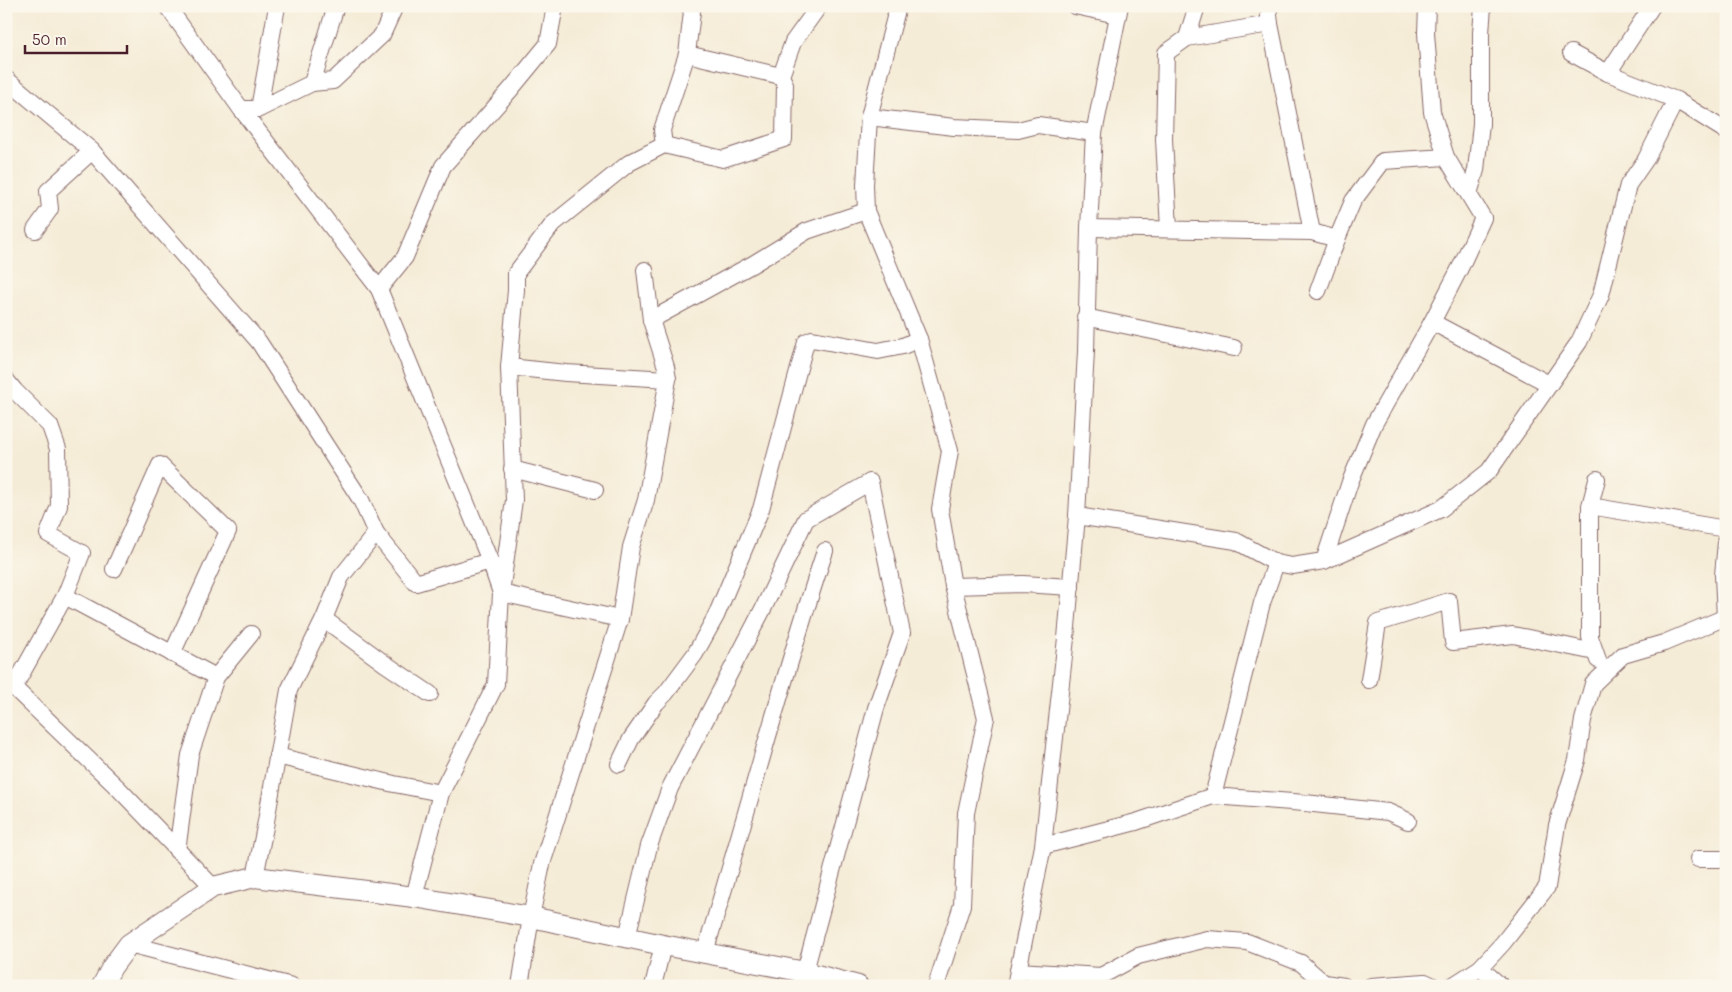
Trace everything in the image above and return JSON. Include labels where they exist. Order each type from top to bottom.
[{"type":"street","points":[[167,6],[241,109],[379,289],[502,593]]},
{"type":"street","points":[[259,109],[277,6]]},
{"type":"street","points":[[312,83],[336,6]]},
{"type":"street","points":[[241,109],[259,109],[312,83],[332,81],[382,35],[395,6]]},
{"type":"street","points":[[379,289],[405,257],[443,166],[511,90],[548,44],[555,6]]},
{"type":"street","points":[[664,145],[662,130],[687,54],[692,12],[689,6]]},
{"type":"street","points":[[414,897],[440,793],[496,684],[502,593],[514,500],[509,367],[516,273],[553,224],[629,163],[664,145],[723,159],[784,139],[785,84],[781,76],[793,42],[819,6]]},
{"type":"street","points":[[898,6],[869,117],[866,211],[919,339],[950,451],[940,509],[953,586],[986,718],[966,813],[962,905],[936,986]]},
{"type":"street","points":[[1075,6],[1118,11],[1094,133],[1085,318],[1086,351],[1071,587],[1043,846],[1017,978],[1101,976],[1138,956],[1207,939],[1247,942],[1301,963],[1324,983],[1344,986]]},
{"type":"street","points":[[1187,38],[1197,6]]},
{"type":"street","points":[[1268,6],[1312,232]]},
{"type":"street","points":[[1324,561],[1350,482],[1374,424],[1432,322],[1484,218],[1446,157],[1432,112],[1426,34],[1427,6]]},
{"type":"street","points":[[1469,194],[1476,170],[1481,124],[1481,33],[1483,6]]},
{"type":"street","points":[[1608,73],[1652,6]]},
{"type":"street","points":[[1169,229],[1164,139],[1166,53],[1187,38],[1270,24]]},
{"type":"street","points":[[687,54],[781,76]]},
{"type":"street","points":[[1571,54],[1608,73],[1676,100],[1726,132]]},
{"type":"street","points":[[6,79],[92,152],[259,342],[360,500],[376,533],[416,583],[490,561]]},
{"type":"street","points":[[1077,516],[1236,541],[1276,563],[1292,566],[1324,561],[1441,509],[1489,470],[1579,342],[1601,295],[1628,185],[1646,159],[1676,100]]},
{"type":"street","points":[[869,117],[954,127],[1018,130],[1038,125],[1094,133]]},
{"type":"street","points":[[36,230],[50,209],[48,191],[92,152]]},
{"type":"street","points":[[1318,291],[1336,239],[1353,201],[1383,161],[1446,157]]},
{"type":"street","points":[[652,320],[754,264],[807,231],[866,211]]},
{"type":"street","points":[[1089,228],[1312,232],[1336,239]]},
{"type":"street","points":[[520,986],[542,864],[620,619],[631,547],[646,500],[668,379],[652,320],[644,270]]},
{"type":"street","points":[[1085,318],[1234,348]]},
{"type":"street","points":[[1432,322],[1549,384]]},
{"type":"street","points":[[619,764],[631,739],[656,703],[666,693],[695,654],[716,616],[761,509],[806,342],[812,339],[878,350],[903,346],[919,339]]},
{"type":"street","points":[[509,367],[566,373],[668,379]]},
{"type":"street","points":[[6,380],[50,426],[58,449],[59,506],[48,534],[82,553],[65,596],[10,684],[119,789],[213,887]]},
{"type":"street","points":[[114,569],[160,465],[228,531],[172,654]]},
{"type":"street","points":[[512,469],[596,490]]},
{"type":"street","points":[[1597,479],[1590,506],[1590,636],[1604,674]]},
{"type":"street","points":[[627,937],[648,846],[670,788],[760,616],[806,519],[870,482],[902,633],[876,708],[803,979]]},
{"type":"street","points":[[1590,506],[1726,529]]},
{"type":"street","points":[[255,877],[288,690],[324,619],[341,577],[376,533]]},
{"type":"street","points":[[1452,986],[1480,968],[1503,943],[1547,887],[1557,825],[1577,760],[1583,720],[1593,684],[1623,655],[1664,643],[1725,617],[1723,575],[1726,542]]},
{"type":"street","points":[[705,952],[785,675],[825,552]]},
{"type":"street","points":[[1213,796],[1255,630],[1276,563]]},
{"type":"street","points":[[953,586],[1023,584],[1071,587]]},
{"type":"street","points":[[502,593],[620,619]]},
{"type":"street","points":[[65,596],[216,677]]},
{"type":"street","points":[[1369,680],[1378,623],[1449,601],[1453,642],[1513,635],[1595,652]]},
{"type":"street","points":[[324,619],[430,694]]},
{"type":"street","points":[[177,850],[190,756],[216,677],[251,634]]},
{"type":"street","points":[[277,756],[440,793]]},
{"type":"street","points":[[1043,846],[1136,822],[1213,796],[1388,812],[1408,821]]},
{"type":"street","points":[[1698,859],[1726,859]]},
{"type":"street","points":[[102,986],[112,967],[129,944],[213,887],[255,877],[414,897],[531,917],[705,952],[803,979],[858,986]]},
{"type":"street","points":[[129,944],[292,986]]},
{"type":"street","points":[[653,986],[663,945]]},
{"type":"street","points":[[1480,968],[1501,986]]},
{"type":"street","points":[[1371,986],[1425,982],[1433,986]]}]
